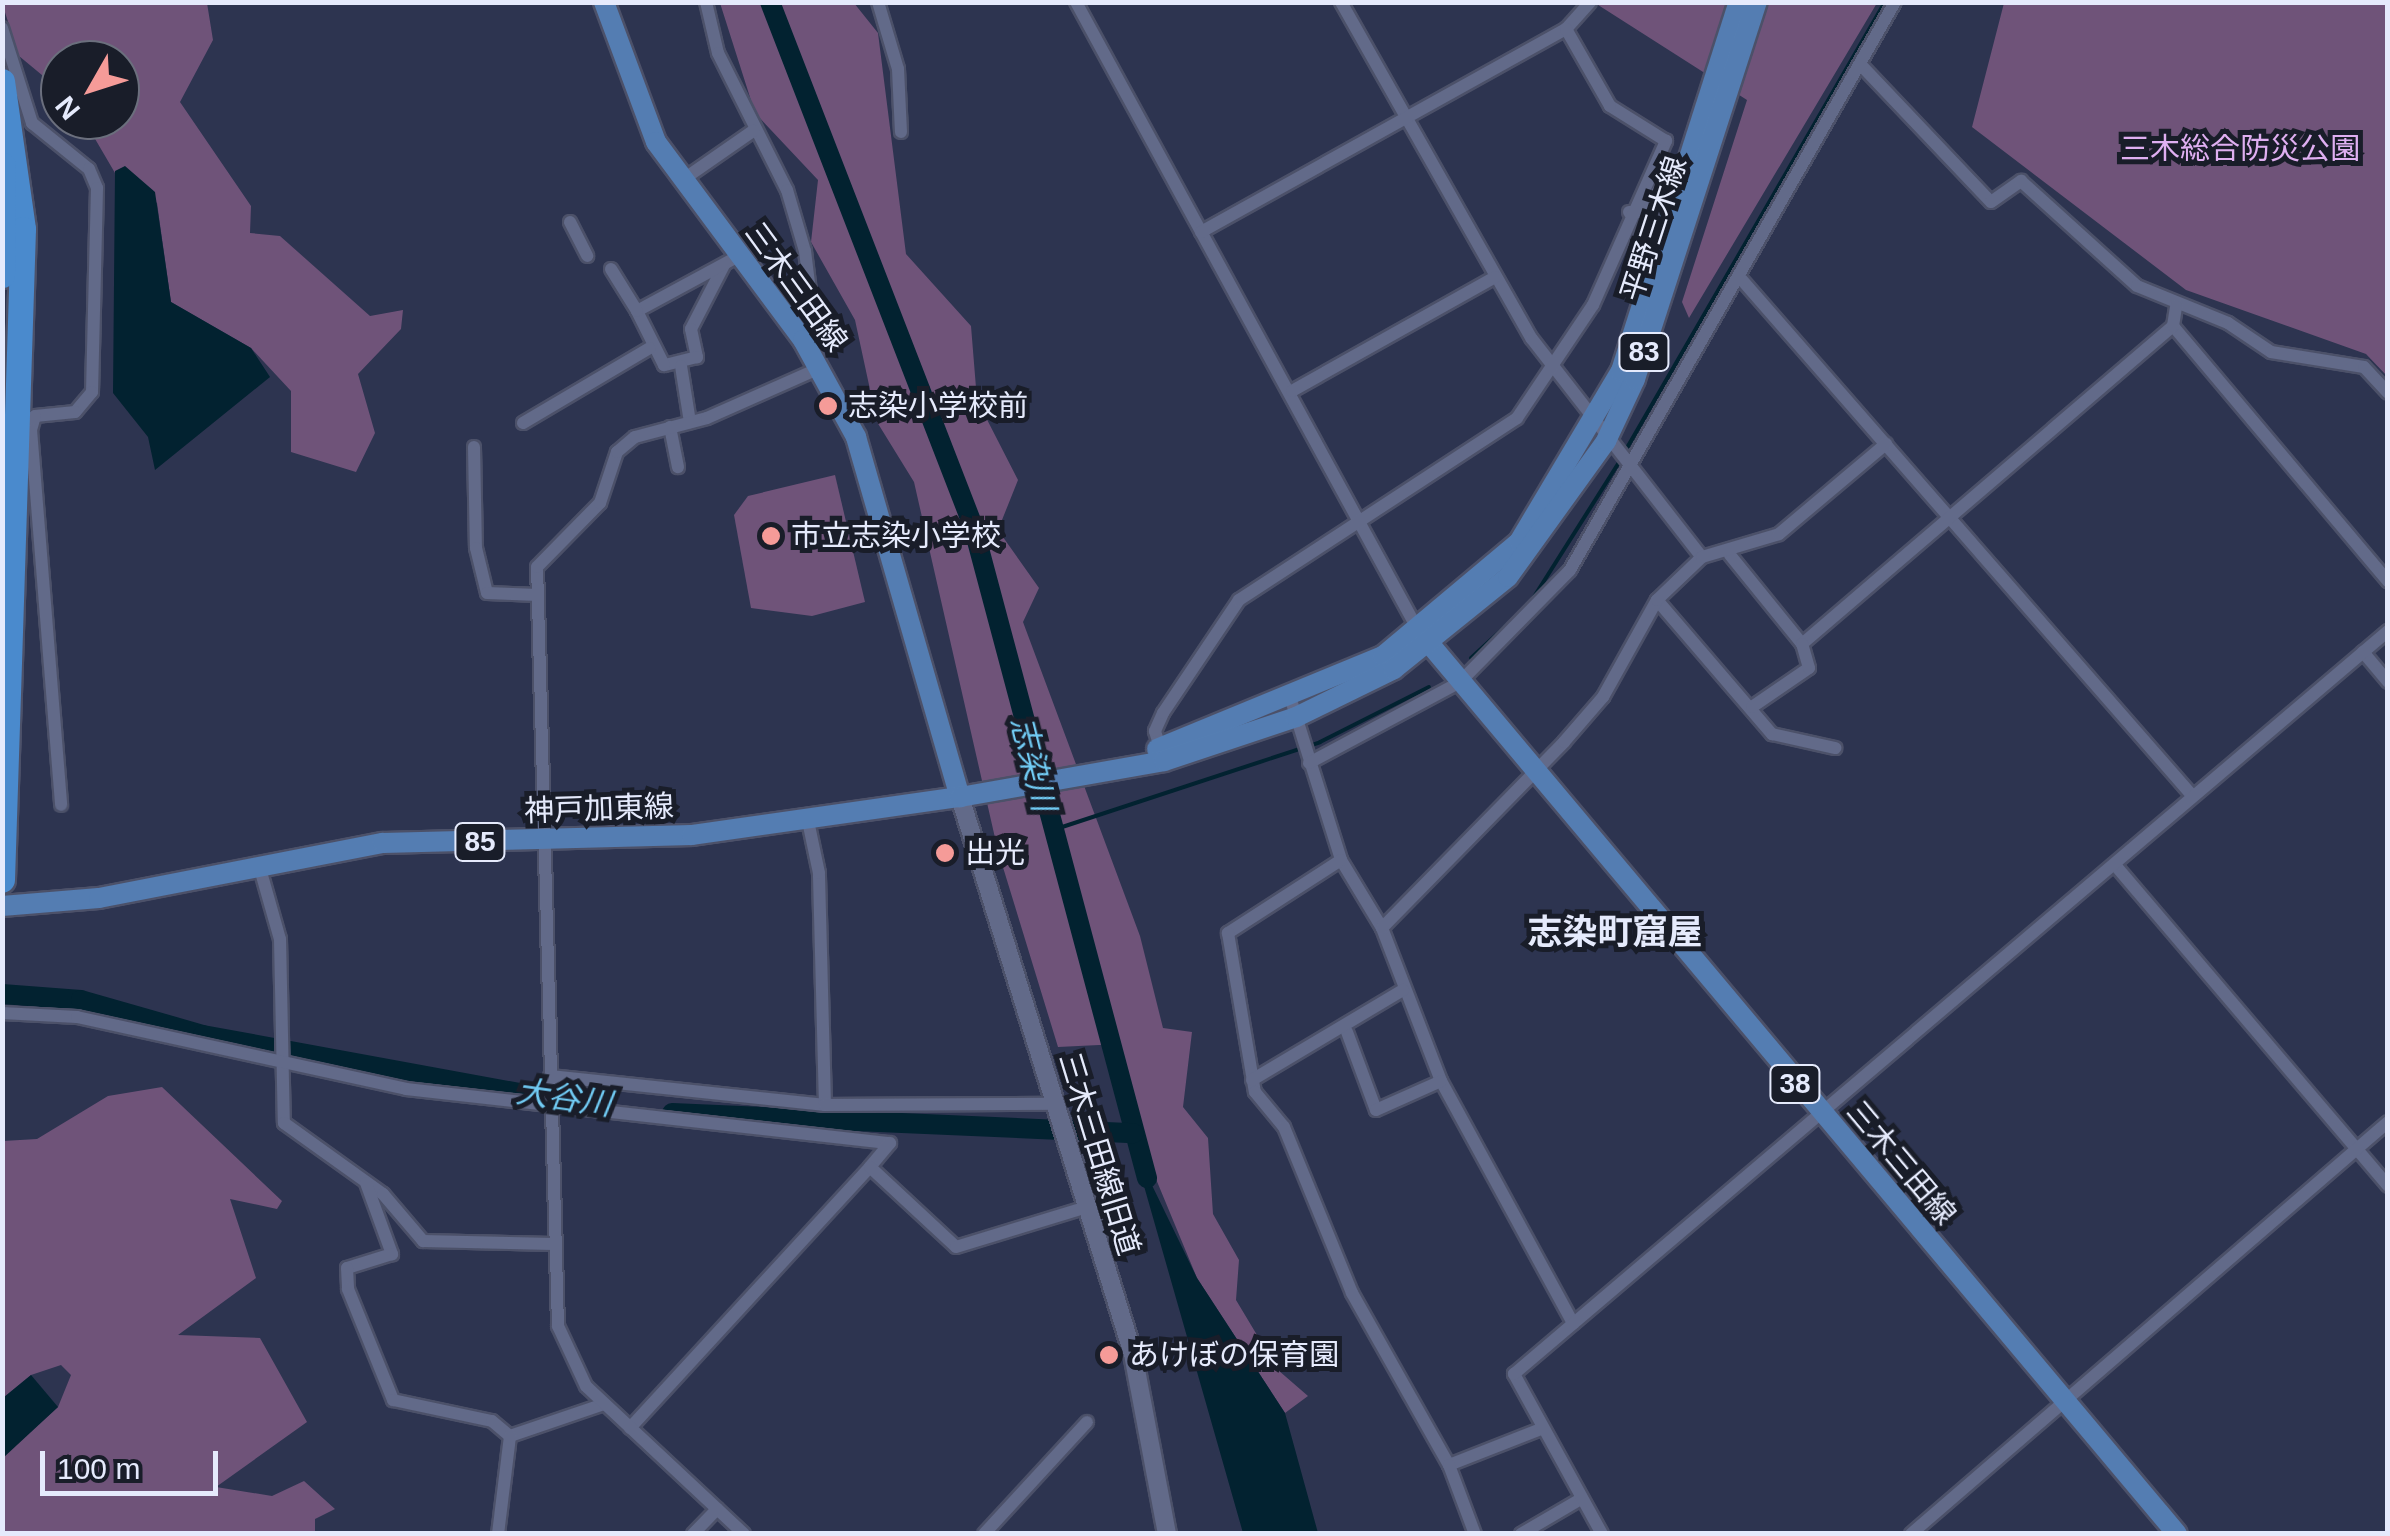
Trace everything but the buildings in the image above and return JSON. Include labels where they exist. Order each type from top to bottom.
[{"type":"highway","points":[[2,81],[23,229],[2,880]]},
{"type":"highway","points":[[2,154],[2,275]]},
{"type":"highway","points":[[2,378],[2,400]]},
{"type":"main road","name":"三木三田線","points":[[604,2],[656,142],[731,261],[803,340],[868,466],[970,795]]},
{"type":"main road","name":"平野三木線","points":[[1601,435],[1739,2]]},
{"type":"main road","name":"平野三木線","points":[[1424,637],[1519,542],[1601,435],[1672,271],[1758,2]]},
{"type":"main road","name":"三木三田線","points":[[1424,637],[1820,1114],[2177,1534]]},
{"type":"main road","points":[[970,795],[1162,754],[1294,708],[1424,637]]},
{"type":"main road","name":"神戸加東線","points":[[2,906],[384,843],[545,842],[808,821],[970,795]]},
{"type":"street","points":[[878,2],[898,69],[902,132]]},
{"type":"street","points":[[1076,2],[1424,637]]},
{"type":"street","points":[[1341,2],[1495,277],[1601,435],[1633,466],[1702,556]]},
{"type":"street","points":[[1201,232],[1566,28],[1590,2]]},
{"type":"street","points":[[1308,759],[1460,682],[1570,570],[1742,280],[1895,2]]},
{"type":"street","points":[[705,7],[752,131],[787,190],[805,251],[815,331],[803,340]]},
{"type":"street","points":[[2,28],[32,123],[89,169],[97,188],[91,395],[79,410],[37,416],[32,425],[61,805]]},
{"type":"street","points":[[1162,754],[1163,713],[1240,600],[1361,516],[1516,418],[1556,364],[1600,291],[1629,212],[1666,142],[1610,106],[1566,28]]},
{"type":"street","points":[[1860,64],[1991,202],[2021,181],[2137,286],[2176,306],[2228,323],[2271,352],[2364,367],[2388,393]]},
{"type":"street","points":[[681,181],[752,131]]},
{"type":"street","points":[[1629,212],[1645,212],[1662,184],[1682,183]]},
{"type":"street","points":[[570,222],[587,256]]},
{"type":"street","points":[[637,311],[731,261]]},
{"type":"street","points":[[610,269],[637,311],[650,348],[664,365],[680,366],[697,357],[692,330],[731,261]]},
{"type":"street","points":[[1292,391],[1495,277]]},
{"type":"street","points":[[1742,280],[2190,793]]},
{"type":"street","points":[[1802,644],[2173,326],[2176,306]]},
{"type":"street","points":[[2173,326],[2388,580]]},
{"type":"street","points":[[522,423],[650,348]]},
{"type":"street","points":[[680,366],[690,422]]},
{"type":"street","points":[[744,1534],[604,1404],[558,1326],[536,567],[600,504],[617,452],[820,368]]},
{"type":"street","points":[[670,427],[678,467]]},
{"type":"street","points":[[1382,928],[1536,771],[1603,696],[1657,600],[1702,556],[1730,555],[1779,534],[1886,444]]},
{"type":"street","points":[[474,447],[476,548],[486,592],[538,595]]},
{"type":"street","points":[[1730,555],[1802,644],[1809,668],[1752,707]]},
{"type":"street","points":[[1657,600],[1772,734],[1836,748]]},
{"type":"street","points":[[1602,1534],[1514,1374],[2115,864],[2190,793],[2388,632]]},
{"type":"street","points":[[2363,652],[2388,682]]},
{"type":"street","points":[[1294,708],[1342,860],[1382,928],[1440,1081],[1572,1323]]},
{"type":"street","name":"三木三田線旧道","points":[[970,795],[1054,1104],[1133,1354],[1167,1534]]},
{"type":"street","points":[[808,821],[819,873],[825,1104]]},
{"type":"street","points":[[1342,860],[1228,933],[1252,1080],[1284,1128],[1352,1293],[1449,1465],[1475,1534]]},
{"type":"street","points":[[258,864],[280,938],[284,1123],[366,1183],[424,1241],[553,1244]]},
{"type":"street","points":[[2115,864],[2388,1186]]},
{"type":"street","points":[[1347,1032],[1403,990]]},
{"type":"street","points":[[2,1013],[77,1017],[280,1063],[550,1110],[890,1143],[630,1428]]},
{"type":"street","points":[[1252,1080],[1337,1028],[1347,1032],[1376,1110],[1440,1081]]},
{"type":"street","points":[[550,1076],[825,1104],[1054,1104]]},
{"type":"street","points":[[1911,1534],[2388,1122]]},
{"type":"street","points":[[870,1166],[956,1247],[1087,1208]]},
{"type":"street","points":[[366,1183],[392,1254],[348,1268],[348,1289],[393,1400],[492,1421],[510,1436]]},
{"type":"street","points":[[510,1436],[604,1404]]},
{"type":"street","points":[[984,1534],[1087,1422]]},
{"type":"street","points":[[1449,1465],[1541,1429]]},
{"type":"street","points":[[498,1534],[510,1436]]},
{"type":"street","points":[[1529,1531],[1581,1498]]},
{"type":"street","points":[[693,1534],[717,1509]]},
{"type":"green space","points":[[2,3],[207,3],[213,40],[180,102],[251,206],[250,233],[280,236],[370,316],[403,310],[401,329],[358,374],[375,433],[356,472],[291,452],[291,391],[251,348],[171,302],[157,203],[115,173],[96,140],[140,140],[140,40],[40,40],[40,73],[19,56]]},
{"type":"green space","points":[[720,3],[854,3],[878,33],[906,254],[971,326],[977,400],[1018,480],[998,530],[1039,588],[1023,622],[1140,936],[1163,1028],[1192,1032],[1183,1107],[1208,1138],[1213,1214],[1239,1260],[1236,1300],[1278,1370],[1308,1396],[1285,1413],[1197,1278],[1151,1167],[1120,1044],[1058,1047],[998,851],[914,482],[877,422],[855,320],[811,242],[818,180],[755,113]]},
{"type":"green space","points":[[1595,3],[1877,3],[1689,318],[1682,302],[1747,100]]},
{"type":"green space","name":"三木総合防災公園","points":[[2004,3],[2387,3],[2387,376],[2366,354],[2186,290],[1972,127]]},
{"type":"green space","points":[[835,475],[865,602],[812,616],[751,608],[734,515],[748,496]]},
{"type":"green space","points":[[162,1087],[282,1201],[277,1209],[230,1199],[256,1278],[178,1335],[260,1338],[307,1422],[216,1487],[272,1496],[304,1481],[335,1509],[315,1519],[315,1533],[3,1533],[2,1458],[58,1407],[71,1375],[61,1365],[31,1375],[3,1398],[3,1141],[37,1139],[108,1096]]},
{"type":"water","points":[[125,166],[155,192],[171,302],[251,348],[270,377],[155,470],[148,437],[113,393],[115,171]]},
{"type":"water","points":[[1132,1144],[1197,1278],[1285,1413],[1318,1533],[1243,1533]]},
{"type":"water","points":[[31,1375],[58,1407],[3,1458],[3,1398]]},
{"type":"waterway","name":"志染川","points":[[770,2],[973,526],[1147,1178]]},
{"type":"waterway","points":[[1624,453],[1885,2]]},
{"type":"waterway","points":[[1532,600],[1620,461]]},
{"type":"waterway","points":[[1471,658],[1507,625]]},
{"type":"waterway","points":[[1050,831],[1320,742],[1429,687]]},
{"type":"waterway","name":"大谷川","points":[[2,994],[81,1000],[203,1035],[569,1102]]},
{"type":"waterway","points":[[672,1113],[1134,1133]]},
{"type":"place","name":"志染小学校前","points":[[828,406]]},
{"type":"place","name":"市立志染小学校","points":[[771,536]]},
{"type":"place","name":"出光","points":[[945,853]]},
{"type":"place","name":"あけぼの保育園","points":[[1109,1355]]},
{"type":"district","name":"志染町窟屋","points":[[1615,932]]}]
